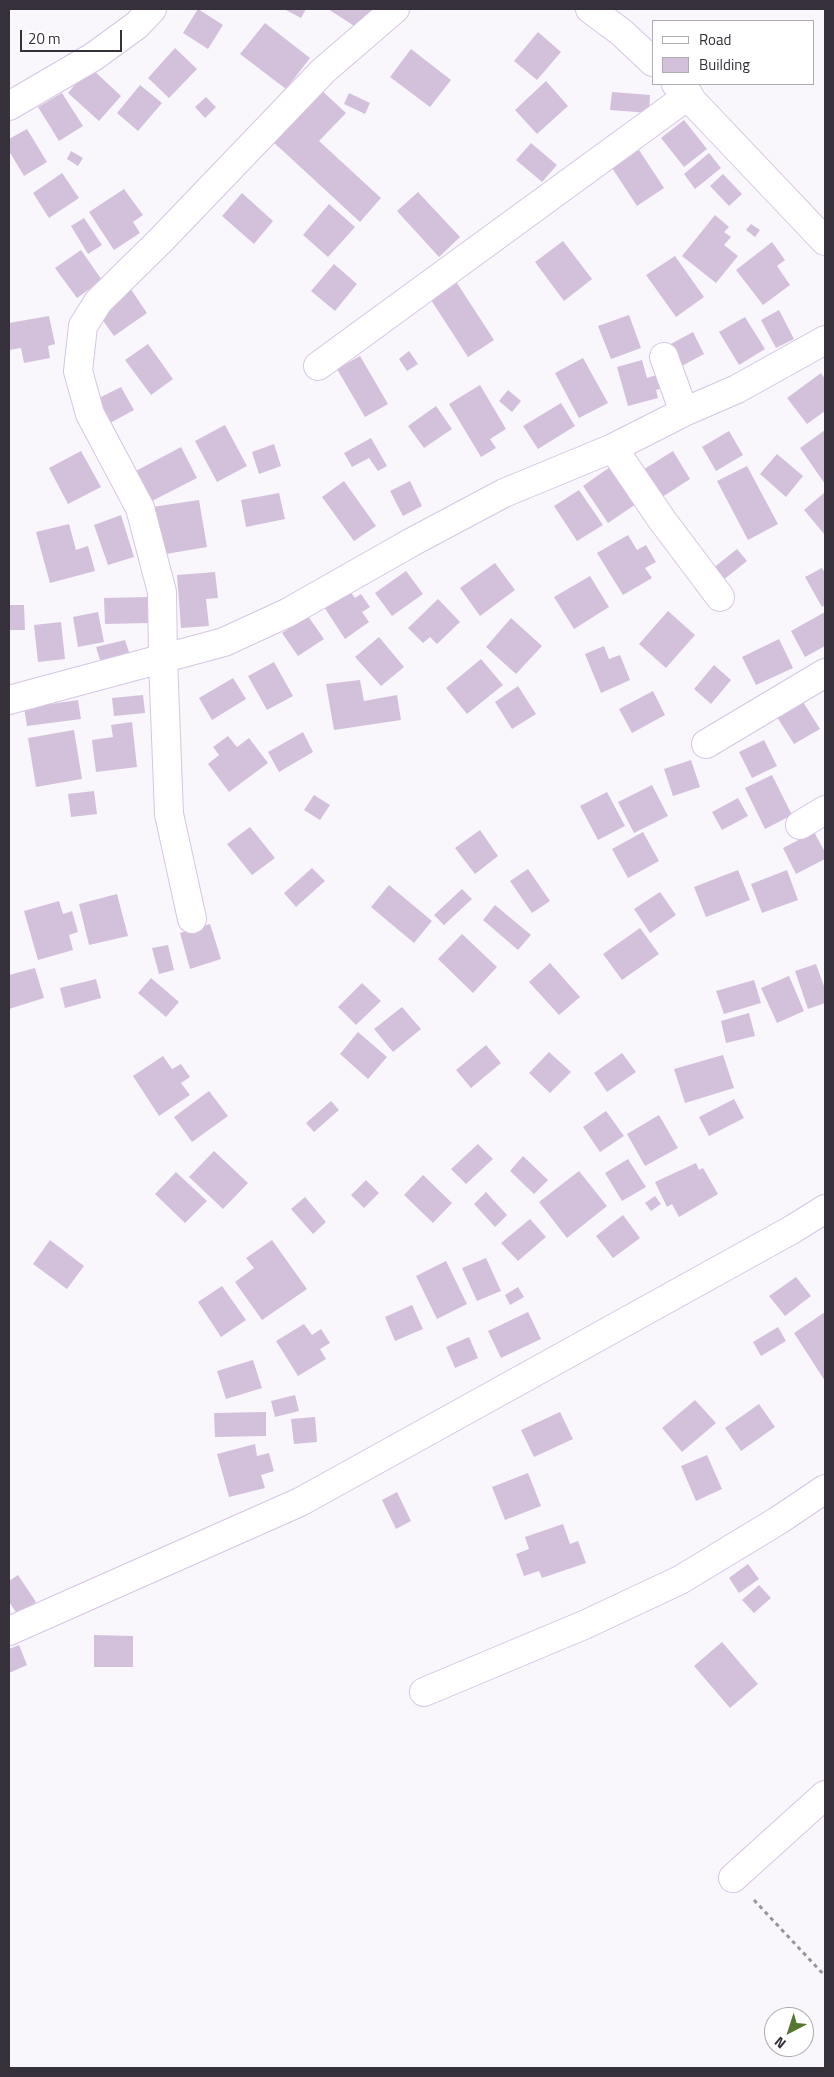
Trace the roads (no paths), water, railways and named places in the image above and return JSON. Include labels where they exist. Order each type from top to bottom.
[{"type":"street","points":[[9,106],[93,57],[137,24],[152,9]]},
{"type":"street","points":[[192,919],[170,814],[162,592],[140,508],[90,414],[78,371],[83,326],[98,302],[323,71],[395,9]]},
{"type":"street","points":[[590,9],[621,32],[652,61]]},
{"type":"street","points":[[318,366],[682,89],[825,241]]},
{"type":"street","points":[[9,700],[224,642],[288,613],[412,542],[504,493],[614,448],[684,412],[737,389],[825,340]]},
{"type":"street","points":[[664,356],[684,412]]},
{"type":"street","points":[[614,448],[662,520],[720,597]]},
{"type":"street","points":[[706,744],[825,673]]},
{"type":"street","points":[[800,825],[825,810]]},
{"type":"street","points":[[9,1631],[300,1502],[793,1228],[825,1208]]},
{"type":"street","points":[[424,1692],[584,1625],[680,1580],[779,1520],[825,1489]]},
{"type":"street","points":[[733,1878],[825,1796]]}]
